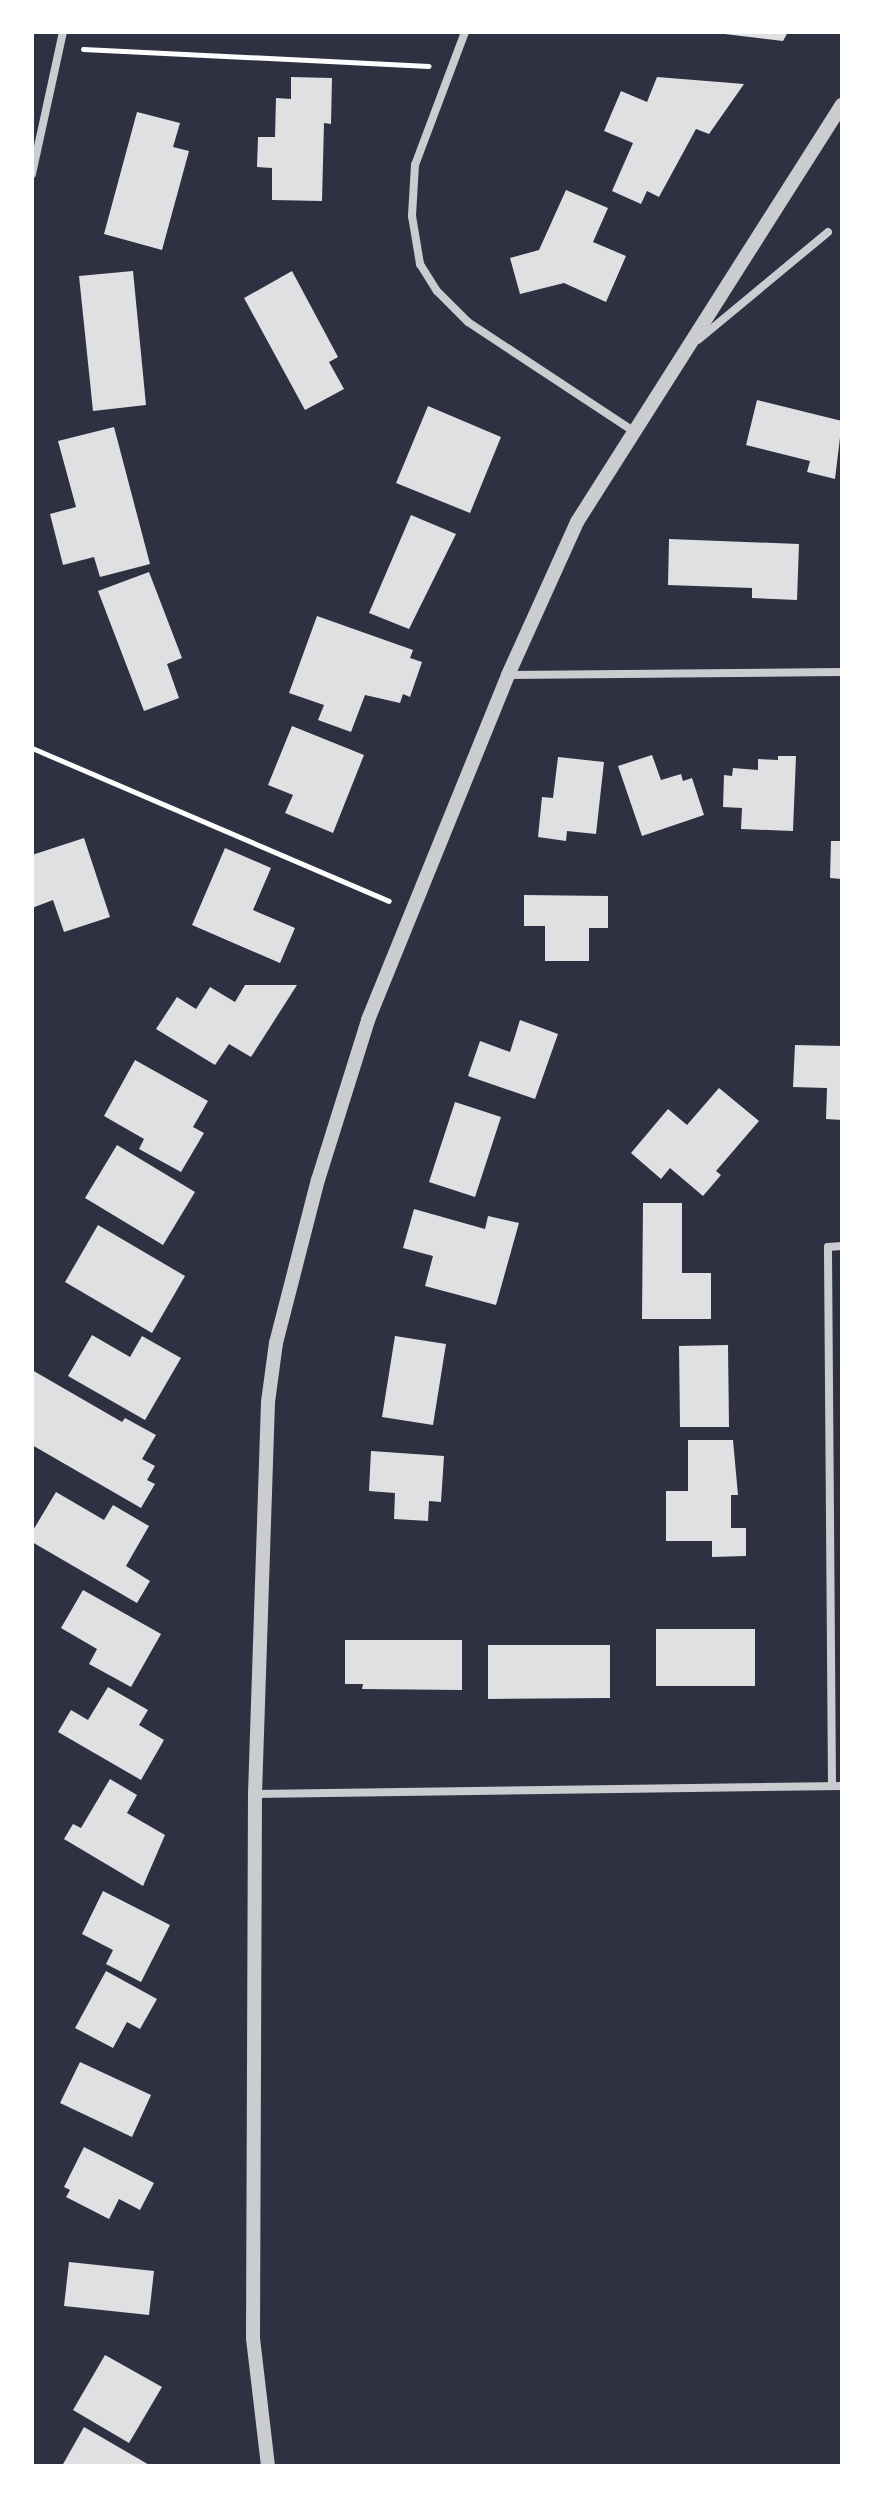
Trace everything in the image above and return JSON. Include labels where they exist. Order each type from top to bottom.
[{"type":"street","points":[[32,174],[63,32]]},
{"type":"street","points":[[465,32],[415,165],[412,216],[420,264],[437,291],[468,322],[635,432]]},
{"type":"street","points":[[268,2466],[253,2338],[255,1794],[268,1402],[276,1343],[318,1180],[368,1020],[508,675],[577,522],[842,105]]},
{"type":"street","points":[[688,348],[828,232]]},
{"type":"street","points":[[508,675],[842,672]]},
{"type":"street","points":[[255,1794],[837,1786],[828,1247],[842,1246]]},
{"type":"path","points":[[60,48],[450,67]]},
{"type":"path","points":[[32,748],[412,911]]},
{"type":"building","points":[[708,32],[788,32],[783,41]]},
{"type":"building","points":[[291,77],[332,78],[331,124],[324,123],[322,201],[272,200],[272,168],[257,167],[258,137],[275,137],[276,98],[291,99]]},
{"type":"building","points":[[657,77],[744,84],[709,134],[696,129],[659,197],[647,191],[641,204],[612,191],[633,143],[604,131],[621,91],[647,102]]},
{"type":"building","points":[[137,112],[180,123],[173,147],[189,151],[162,250],[104,234]]},
{"type":"building","points":[[566,190],[608,208],[593,242],[626,256],[606,302],[564,283],[520,294],[510,258],[539,250]]},
{"type":"building","points":[[133,271],[146,405],[93,411],[79,276]]},
{"type":"building","points":[[292,271],[338,357],[329,362],[344,389],[305,410],[244,298]]},
{"type":"building","points":[[757,400],[842,421],[835,479],[807,472],[810,461],[746,445]]},
{"type":"building","points":[[428,406],[501,437],[470,513],[396,483]]},
{"type":"building","points":[[114,427],[150,564],[100,577],[94,557],[63,565],[50,514],[76,507],[58,441]]},
{"type":"building","points":[[411,515],[456,534],[409,629],[369,613]]},
{"type":"building","points":[[669,539],[799,544],[797,600],[752,598],[752,588],[668,585]]},
{"type":"building","points":[[149,572],[182,658],[167,664],[179,698],[144,711],[98,591]]},
{"type":"building","points":[[317,616],[413,650],[410,658],[422,662],[410,697],[403,694],[400,703],[365,695],[351,732],[318,720],[324,705],[289,693]]},
{"type":"building","points":[[292,726],[364,755],[333,833],[285,813],[293,795],[268,785]]},
{"type":"building","points":[[652,755],[661,780],[681,774],[683,781],[692,778],[704,815],[642,836],[618,766]]},
{"type":"building","points":[[778,756],[796,756],[793,831],[741,829],[742,808],[723,807],[724,775],[732,776],[733,768],[758,770],[758,759],[778,760]]},
{"type":"building","points":[[558,757],[604,762],[596,834],[567,831],[566,841],[538,837],[542,797],[553,798]]},
{"type":"building","points":[[84,838],[110,917],[64,932],[53,900],[32,908],[32,855]]},
{"type":"building","points":[[831,841],[842,841],[842,879],[830,878]]},
{"type":"building","points":[[225,848],[271,868],[253,910],[295,928],[280,963],[192,925]]},
{"type":"building","points":[[524,895],[608,896],[608,928],[589,928],[589,961],[545,961],[545,926],[524,926]]},
{"type":"building","points":[[245,985],[297,985],[251,1057],[229,1044],[215,1065],[156,1029],[177,997],[196,1009],[210,987],[235,1002]]},
{"type":"building","points":[[520,1020],[558,1034],[535,1099],[468,1076],[480,1041],[510,1052]]},
{"type":"building","points":[[795,1045],[842,1046],[842,1120],[826,1119],[827,1088],[793,1087]]},
{"type":"building","points":[[135,1060],[208,1101],[193,1127],[204,1133],[181,1172],[139,1149],[144,1139],[104,1116]]},
{"type":"building","points":[[719,1088],[759,1121],[716,1171],[721,1175],[703,1196],[670,1168],[661,1179],[631,1153],[668,1109],[687,1125]]},
{"type":"building","points":[[455,1102],[501,1117],[475,1197],[429,1182]]},
{"type":"building","points":[[117,1145],[195,1192],[163,1245],[85,1198]]},
{"type":"building","points":[[643,1203],[682,1203],[682,1273],[711,1273],[711,1319],[642,1319]]},
{"type":"building","points":[[414,1209],[485,1229],[488,1216],[519,1223],[496,1305],[425,1286],[433,1256],[403,1248]]},
{"type":"building","points":[[98,1225],[185,1276],[152,1333],[65,1282]]},
{"type":"building","points":[[92,1335],[130,1357],[142,1336],[181,1358],[145,1420],[68,1376]]},
{"type":"building","points":[[395,1336],[446,1344],[433,1425],[382,1417]]},
{"type":"building","points":[[728,1345],[729,1427],[680,1427],[679,1346]]},
{"type":"building","points":[[32,1370],[122,1422],[125,1418],[156,1435],[142,1459],[155,1466],[147,1480],[155,1484],[141,1508],[32,1445]]},
{"type":"building","points":[[688,1440],[733,1440],[738,1495],[731,1495],[731,1528],[746,1528],[746,1556],[712,1557],[712,1541],[666,1541],[666,1491],[688,1491]]},
{"type":"building","points":[[371,1451],[444,1456],[441,1502],[429,1501],[428,1521],[394,1519],[395,1493],[369,1491]]},
{"type":"building","points":[[56,1492],[104,1520],[113,1505],[149,1526],[126,1566],[150,1581],[137,1603],[32,1542],[32,1532]]},
{"type":"building","points":[[83,1590],[161,1634],[131,1687],[89,1664],[97,1649],[61,1628]]},
{"type":"building","points":[[656,1629],[755,1629],[755,1686],[656,1686]]},
{"type":"building","points":[[345,1640],[462,1640],[462,1690],[362,1689],[363,1684],[345,1684]]},
{"type":"building","points":[[488,1645],[610,1645],[610,1698],[488,1699]]},
{"type":"building","points":[[108,1687],[148,1710],[139,1725],[164,1740],[141,1780],[58,1732],[71,1710],[88,1720]]},
{"type":"building","points":[[110,1779],[137,1795],[127,1813],[165,1835],[143,1886],[64,1839],[73,1824],[81,1828]]},
{"type":"building","points":[[103,1891],[170,1925],[141,1982],[106,1964],[113,1950],[82,1934]]},
{"type":"building","points":[[106,1971],[157,1999],[140,2029],[127,2022],[113,2048],[75,2028]]},
{"type":"building","points":[[80,2062],[151,2095],[132,2137],[60,2103]]},
{"type":"building","points":[[84,2147],[154,2183],[140,2210],[119,2199],[109,2219],[66,2197],[70,2190],[64,2187]]},
{"type":"building","points":[[69,2262],[154,2271],[149,2315],[64,2306]]},
{"type":"building","points":[[105,2355],[162,2387],[129,2443],[73,2410]]},
{"type":"building","points":[[84,2427],[151,2466],[62,2466]]}]
